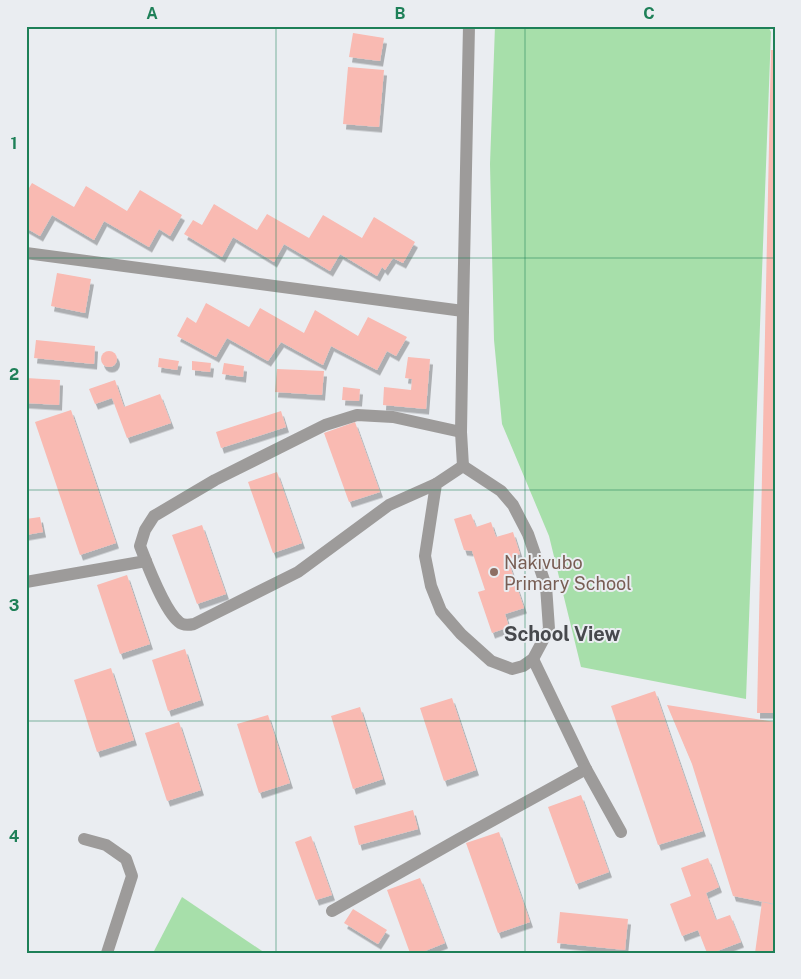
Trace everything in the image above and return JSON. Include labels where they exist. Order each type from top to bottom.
[{"type":"street","points":[[463,466],[461,432],[462,310],[469,26]]},
{"type":"street","points":[[26,253],[462,310]]},
{"type":"street","points":[[461,432],[392,416],[357,414],[325,425],[215,480],[154,516],[145,530],[140,546],[168,608],[179,622],[184,625],[194,624],[298,572],[389,505],[436,484],[463,466]]},
{"type":"street","points":[[436,484],[425,556],[431,586],[441,611],[461,634],[490,661],[512,669],[523,666],[534,659],[549,629],[546,586],[528,534],[513,505],[501,491],[463,466]]},
{"type":"street","points":[[26,582],[146,560]]},
{"type":"street","points":[[534,659],[586,769],[622,832]]},
{"type":"street","points":[[332,911],[586,769]]},
{"type":"street","points":[[84,839],[106,844],[126,859],[132,876],[107,953]]},
{"type":"green space","points":[[495,26],[768,26],[771,32],[746,699],[581,667],[549,536],[502,424],[494,340],[490,164]]},
{"type":"green space","points":[[182,897],[265,953],[153,953]]},
{"type":"building","points":[[353,33],[384,38],[380,61],[349,57]]},
{"type":"building","points":[[771,50],[775,50],[775,713],[757,713]]},
{"type":"building","points":[[348,67],[384,70],[379,127],[343,124]]},
{"type":"building","points":[[32,183],[74,207],[86,186],[127,211],[140,190],[182,215],[170,236],[159,229],[149,247],[104,221],[94,240],[52,215],[40,236],[26,228],[26,193]]},
{"type":"building","points":[[214,204],[257,230],[267,214],[309,238],[323,215],[362,238],[374,217],[415,242],[403,263],[393,258],[385,270],[382,267],[377,276],[340,254],[330,271],[284,244],[274,262],[233,237],[222,257],[184,234],[193,220],[202,225]]},
{"type":"building","points":[[57,273],[91,279],[85,313],[51,306]]},
{"type":"building","points":[[206,303],[249,327],[260,308],[304,333],[315,310],[358,336],[368,317],[407,337],[396,356],[387,351],[377,370],[331,346],[323,365],[281,342],[268,361],[227,338],[216,357],[177,336],[187,317],[196,323]]},
{"type":"building","points":[[36,340],[95,346],[94,364],[34,358]]},
{"type":"building","points":[[109,351],[115,353],[117,359],[115,365],[109,367],[103,365],[101,359],[103,353]]},
{"type":"building","points":[[408,357],[430,359],[426,409],[383,405],[384,387],[411,390],[412,379],[405,378]]},
{"type":"building","points":[[159,358],[179,361],[177,370],[158,367]]},
{"type":"building","points":[[192,361],[211,363],[210,372],[192,370]]},
{"type":"building","points":[[224,363],[244,366],[243,377],[222,374]]},
{"type":"building","points":[[277,369],[324,371],[322,395],[275,392]]},
{"type":"building","points":[[26,378],[60,380],[59,405],[26,403]]},
{"type":"building","points":[[115,380],[124,407],[160,394],[171,423],[127,438],[112,398],[95,404],[89,389]]},
{"type":"building","points":[[343,387],[360,389],[359,401],[342,400]]},
{"type":"building","points":[[71,410],[116,543],[80,555],[35,422]]},
{"type":"building","points":[[281,411],[286,427],[221,448],[216,432]]},
{"type":"building","points":[[355,422],[380,492],[349,502],[324,433]]},
{"type":"building","points":[[277,472],[302,543],[273,553],[248,482]]},
{"type":"building","points":[[471,514],[476,527],[491,522],[496,537],[513,532],[520,554],[515,556],[516,561],[509,563],[524,608],[505,614],[509,627],[492,633],[478,592],[485,590],[472,551],[464,550],[454,519]]},
{"type":"building","points":[[40,517],[43,532],[26,535],[26,519]]},
{"type":"building","points":[[202,525],[226,594],[197,604],[172,535]]},
{"type":"building","points":[[127,575],[150,644],[120,654],[97,585]]},
{"type":"building","points":[[185,649],[201,700],[168,711],[152,660]]},
{"type":"building","points":[[111,668],[134,740],[97,752],[74,680]]},
{"type":"building","points":[[655,691],[703,831],[658,845],[611,706]]},
{"type":"building","points":[[452,698],[476,770],[444,781],[420,708]]},
{"type":"building","points":[[667,705],[775,722],[775,904],[733,896],[692,764]]},
{"type":"building","points":[[360,707],[383,779],[353,789],[331,716]]},
{"type":"building","points":[[268,715],[290,783],[259,793],[237,724]]},
{"type":"building","points":[[179,722],[201,790],[167,801],[145,733]]},
{"type":"building","points":[[581,795],[609,872],[576,884],[548,807]]},
{"type":"building","points":[[413,810],[418,829],[359,845],[354,826]]},
{"type":"building","points":[[499,832],[530,922],[498,933],[466,843]]},
{"type":"building","points":[[311,836],[332,895],[316,900],[295,842]]},
{"type":"building","points":[[708,858],[719,887],[706,893],[716,920],[730,915],[741,942],[712,953],[707,953],[698,930],[682,936],[670,904],[691,896],[681,868]]},
{"type":"building","points":[[420,878],[445,943],[420,953],[410,953],[387,890]]},
{"type":"building","points":[[762,902],[775,905],[775,953],[755,953]]},
{"type":"building","points":[[353,909],[387,930],[378,944],[344,923]]},
{"type":"building","points":[[560,912],[628,919],[625,950],[557,943]]},
{"type":"place","name":"Nakivubo Primary School","points":[[494,572]]},
{"type":"district","name":"School View","points":[[562,634]]}]
